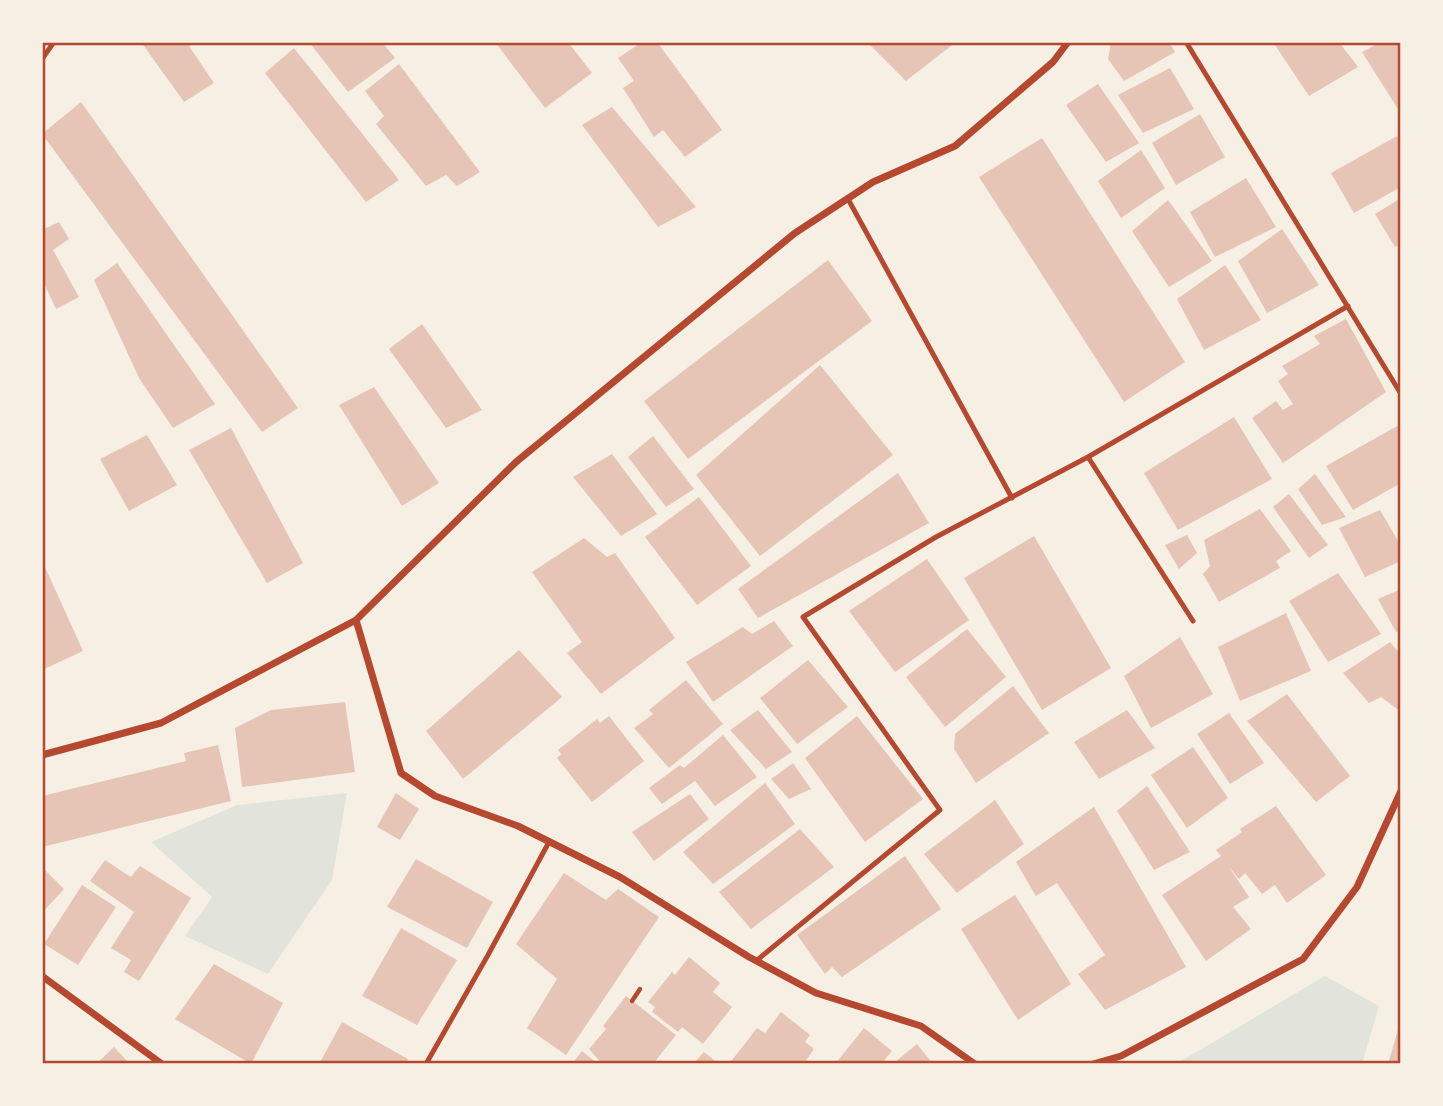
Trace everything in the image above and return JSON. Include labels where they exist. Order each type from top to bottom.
[{"type":"street","points":[[42,755],[161,723],[356,620],[516,462],[795,233],[873,182],[955,146],[1053,62],[1068,42]]},
{"type":"street","points":[[356,620],[401,773],[435,796],[518,827],[621,877],[756,961],[816,993],[921,1026],[975,1064]]},
{"type":"street","points":[[1093,1064],[1121,1056],[1303,959],[1357,887],[1401,790]]},
{"type":"street","points":[[42,976],[162,1064]]},
{"type":"lane","points":[[42,59],[54,42]]},
{"type":"lane","points":[[1186,42],[1401,394]]},
{"type":"lane","points":[[848,199],[1012,498]]},
{"type":"lane","points":[[756,961],[940,810],[803,617],[936,537],[1088,457],[1348,306]]},
{"type":"lane","points":[[1088,457],[1193,621]]},
{"type":"lane","points":[[426,1064],[549,842]]},
{"type":"path","points":[[632,1001],[640,989]]},
{"type":"shaded area","points":[[347,793],[332,880],[268,974],[185,936],[212,897],[151,842],[237,805]]},
{"type":"shaded area","points":[[1325,976],[1379,1006],[1362,1064],[1176,1064]]},
{"type":"building","points":[[141,42],[198,42],[189,46],[214,83],[184,102]]},
{"type":"building","points":[[309,42],[382,42],[395,58],[348,92]]},
{"type":"building","points":[[495,42],[568,42],[592,73],[545,108]]},
{"type":"building","points":[[642,42],[657,42],[722,130],[685,157],[663,130],[654,137],[623,88],[634,81],[618,58]]},
{"type":"building","points":[[867,42],[956,42],[906,81]]},
{"type":"building","points":[[1111,42],[1169,42],[1175,52],[1124,81],[1108,59]]},
{"type":"building","points":[[1273,42],[1339,42],[1358,67],[1309,96]]},
{"type":"building","points":[[1381,42],[1401,42],[1401,114],[1362,52]]},
{"type":"building","points":[[294,48],[399,180],[366,202],[265,73]]},
{"type":"building","points":[[399,64],[480,172],[457,186],[446,175],[426,186],[376,124],[384,116],[365,91]]},
{"type":"building","points":[[1170,68],[1194,109],[1143,133],[1118,95]]},
{"type":"building","points":[[1098,84],[1139,143],[1106,162],[1066,105]]},
{"type":"building","points":[[81,102],[298,408],[262,432],[42,134]]},
{"type":"building","points":[[612,107],[696,207],[658,227],[582,125]]},
{"type":"building","points":[[1200,114],[1225,157],[1176,185],[1152,143]]},
{"type":"building","points":[[1397,136],[1401,143],[1401,187],[1354,213],[1331,173]]},
{"type":"building","points":[[1042,138],[1185,362],[1124,402],[979,177]]},
{"type":"building","points":[[1141,150],[1165,188],[1121,218],[1098,181]]},
{"type":"building","points":[[1246,178],[1276,227],[1215,257],[1190,212]]},
{"type":"building","points":[[1401,198],[1401,244],[1395,247],[1375,214]]},
{"type":"building","points":[[1168,200],[1212,261],[1169,287],[1132,231]]},
{"type":"building","points":[[59,222],[69,239],[53,250],[79,297],[56,309],[42,279],[42,225],[44,229]]},
{"type":"building","points":[[1282,229],[1319,285],[1267,313],[1238,261]]},
{"type":"building","points":[[828,260],[872,321],[688,459],[644,401]]},
{"type":"building","points":[[117,263],[215,404],[173,428],[139,378],[94,280]]},
{"type":"building","points":[[1225,265],[1261,320],[1204,350],[1177,299]]},
{"type":"building","points":[[1346,319],[1386,392],[1283,463],[1252,418],[1276,401],[1283,410],[1293,404],[1278,381],[1288,374],[1282,366],[1320,344],[1314,336]]},
{"type":"building","points":[[422,324],[482,410],[446,428],[389,349]]},
{"type":"building","points":[[820,365],[893,455],[760,556],[696,475]]},
{"type":"building","points":[[374,387],[439,483],[402,506],[339,405]]},
{"type":"building","points":[[1234,417],[1272,479],[1178,530],[1144,473]]},
{"type":"building","points":[[1399,425],[1401,483],[1353,510],[1326,466]]},
{"type":"building","points":[[231,428],[303,563],[267,583],[189,450]]},
{"type":"building","points":[[147,435],[177,485],[129,511],[100,459]]},
{"type":"building","points":[[653,436],[694,489],[666,507],[628,457]]},
{"type":"building","points":[[612,454],[657,514],[621,536],[573,477]]},
{"type":"building","points":[[898,473],[929,523],[758,618],[738,589]]},
{"type":"building","points":[[1315,474],[1346,517],[1322,525],[1298,489]]},
{"type":"building","points":[[1289,494],[1328,545],[1309,558],[1273,507]]},
{"type":"building","points":[[699,497],[751,566],[697,605],[645,537]]},
{"type":"building","points":[[1260,509],[1291,551],[1276,561],[1280,568],[1219,602],[1203,574],[1210,566],[1204,540]]},
{"type":"building","points":[[1380,510],[1401,546],[1401,561],[1365,577],[1339,528]]},
{"type":"building","points":[[1187,535],[1197,553],[1179,569],[1165,545]]},
{"type":"building","points":[[1034,536],[1111,668],[1042,710],[964,578]]},
{"type":"building","points":[[584,538],[607,557],[615,553],[675,638],[601,694],[567,653],[582,642],[532,572]]},
{"type":"building","points":[[927,559],[969,620],[895,672],[849,611]]},
{"type":"building","points":[[45,567],[83,651],[42,670],[42,568]]},
{"type":"building","points":[[1338,573],[1381,634],[1328,662],[1289,601]]},
{"type":"building","points":[[1401,589],[1401,630],[1396,632],[1378,599]]},
{"type":"building","points":[[1286,613],[1311,671],[1240,701],[1218,647]]},
{"type":"building","points":[[774,621],[793,646],[713,702],[686,662],[743,627],[752,634]]},
{"type":"building","points":[[967,629],[1006,677],[945,727],[906,677]]},
{"type":"building","points":[[1180,637],[1213,694],[1151,728],[1124,676]]},
{"type":"building","points":[[1390,642],[1401,655],[1401,712],[1381,697],[1369,703],[1343,673]]},
{"type":"building","points":[[519,650],[562,697],[463,779],[426,731]]},
{"type":"building","points":[[808,660],[848,707],[797,744],[760,698]]},
{"type":"building","points":[[686,680],[723,724],[669,768],[634,728],[653,714],[649,710]]},
{"type":"building","points":[[1013,686],[1049,733],[976,783],[954,749],[955,734]]},
{"type":"building","points":[[1287,694],[1350,776],[1316,802],[1247,721]]},
{"type":"building","points":[[345,702],[355,772],[242,787],[235,728],[271,710]]},
{"type":"building","points":[[758,710],[792,752],[766,769],[730,730]]},
{"type":"building","points":[[1127,710],[1155,748],[1099,779],[1074,742]]},
{"type":"building","points":[[1229,713],[1264,763],[1230,784],[1197,734]]},
{"type":"building","points":[[609,716],[644,761],[592,802],[557,758],[561,754],[558,750],[597,719],[600,723]]},
{"type":"building","points":[[857,716],[923,799],[865,842],[805,758]]},
{"type":"building","points":[[723,735],[757,777],[715,806],[695,781],[662,804],[649,788],[680,765],[684,768]]},
{"type":"building","points":[[218,745],[231,801],[42,847],[42,796],[186,761],[184,753]]},
{"type":"building","points":[[1193,747],[1228,798],[1187,828],[1151,775]]},
{"type":"building","points":[[793,763],[811,789],[789,799],[771,779]]},
{"type":"building","points":[[765,783],[795,824],[713,884],[683,852]]},
{"type":"building","points":[[1147,786],[1190,852],[1154,870],[1117,811]]},
{"type":"building","points":[[396,793],[419,809],[400,840],[377,827]]},
{"type":"building","points":[[690,794],[709,819],[654,861],[632,832]]},
{"type":"building","points":[[995,800],[1024,844],[957,893],[924,854]]},
{"type":"building","points":[[1276,806],[1326,875],[1287,903],[1275,885],[1262,894],[1245,873],[1239,879],[1229,867],[1249,897],[1233,907],[1251,929],[1206,961],[1162,895],[1221,856],[1216,850],[1242,832],[1240,829]]},
{"type":"building","points":[[1094,807],[1186,967],[1105,1010],[1078,974],[1105,955],[1057,883],[1036,896],[1016,862]]},
{"type":"building","points":[[800,829],[834,867],[751,929],[719,892]]},
{"type":"building","points":[[905,856],[941,909],[842,977],[832,967],[825,974],[797,935]]},
{"type":"building","points":[[416,859],[493,902],[467,948],[387,907]]},
{"type":"building","points":[[105,860],[131,877],[140,866],[191,898],[139,981],[124,972],[131,960],[111,948],[134,912],[90,881]]},
{"type":"building","points":[[42,867],[64,889],[42,913]]},
{"type":"building","points":[[564,873],[606,900],[618,889],[659,917],[566,1055],[527,1028],[557,979],[516,944]]},
{"type":"building","points":[[82,885],[116,907],[78,965],[44,944]]},
{"type":"building","points":[[1015,895],[1071,984],[1018,1020],[961,929]]},
{"type":"building","points":[[401,928],[457,960],[417,1025],[362,996]]},
{"type":"building","points":[[689,957],[720,983],[713,992],[732,1007],[703,1044],[682,1027],[678,1032],[652,1012],[655,1007],[648,1002],[672,972],[675,975]]},
{"type":"building","points":[[214,964],[283,1003],[251,1064],[175,1019]]},
{"type":"building","points":[[626,996],[676,1035],[653,1064],[602,1064],[589,1049],[606,1029],[603,1026]]},
{"type":"building","points":[[781,1012],[810,1035],[805,1042],[814,1049],[805,1062],[807,1064],[729,1064],[757,1028],[765,1033]]},
{"type":"building","points":[[342,1022],[408,1059],[406,1064],[319,1064]]},
{"type":"building","points":[[1400,1023],[1401,1064],[1388,1064]]},
{"type":"building","points":[[864,1028],[892,1051],[881,1064],[835,1064]]},
{"type":"building","points":[[917,1044],[933,1064],[895,1062]]},
{"type":"building","points":[[114,1047],[130,1064],[96,1064]]},
{"type":"building","points":[[582,1051],[598,1064],[572,1064]]},
{"type":"building","points":[[704,1052],[719,1064],[693,1064]]}]
